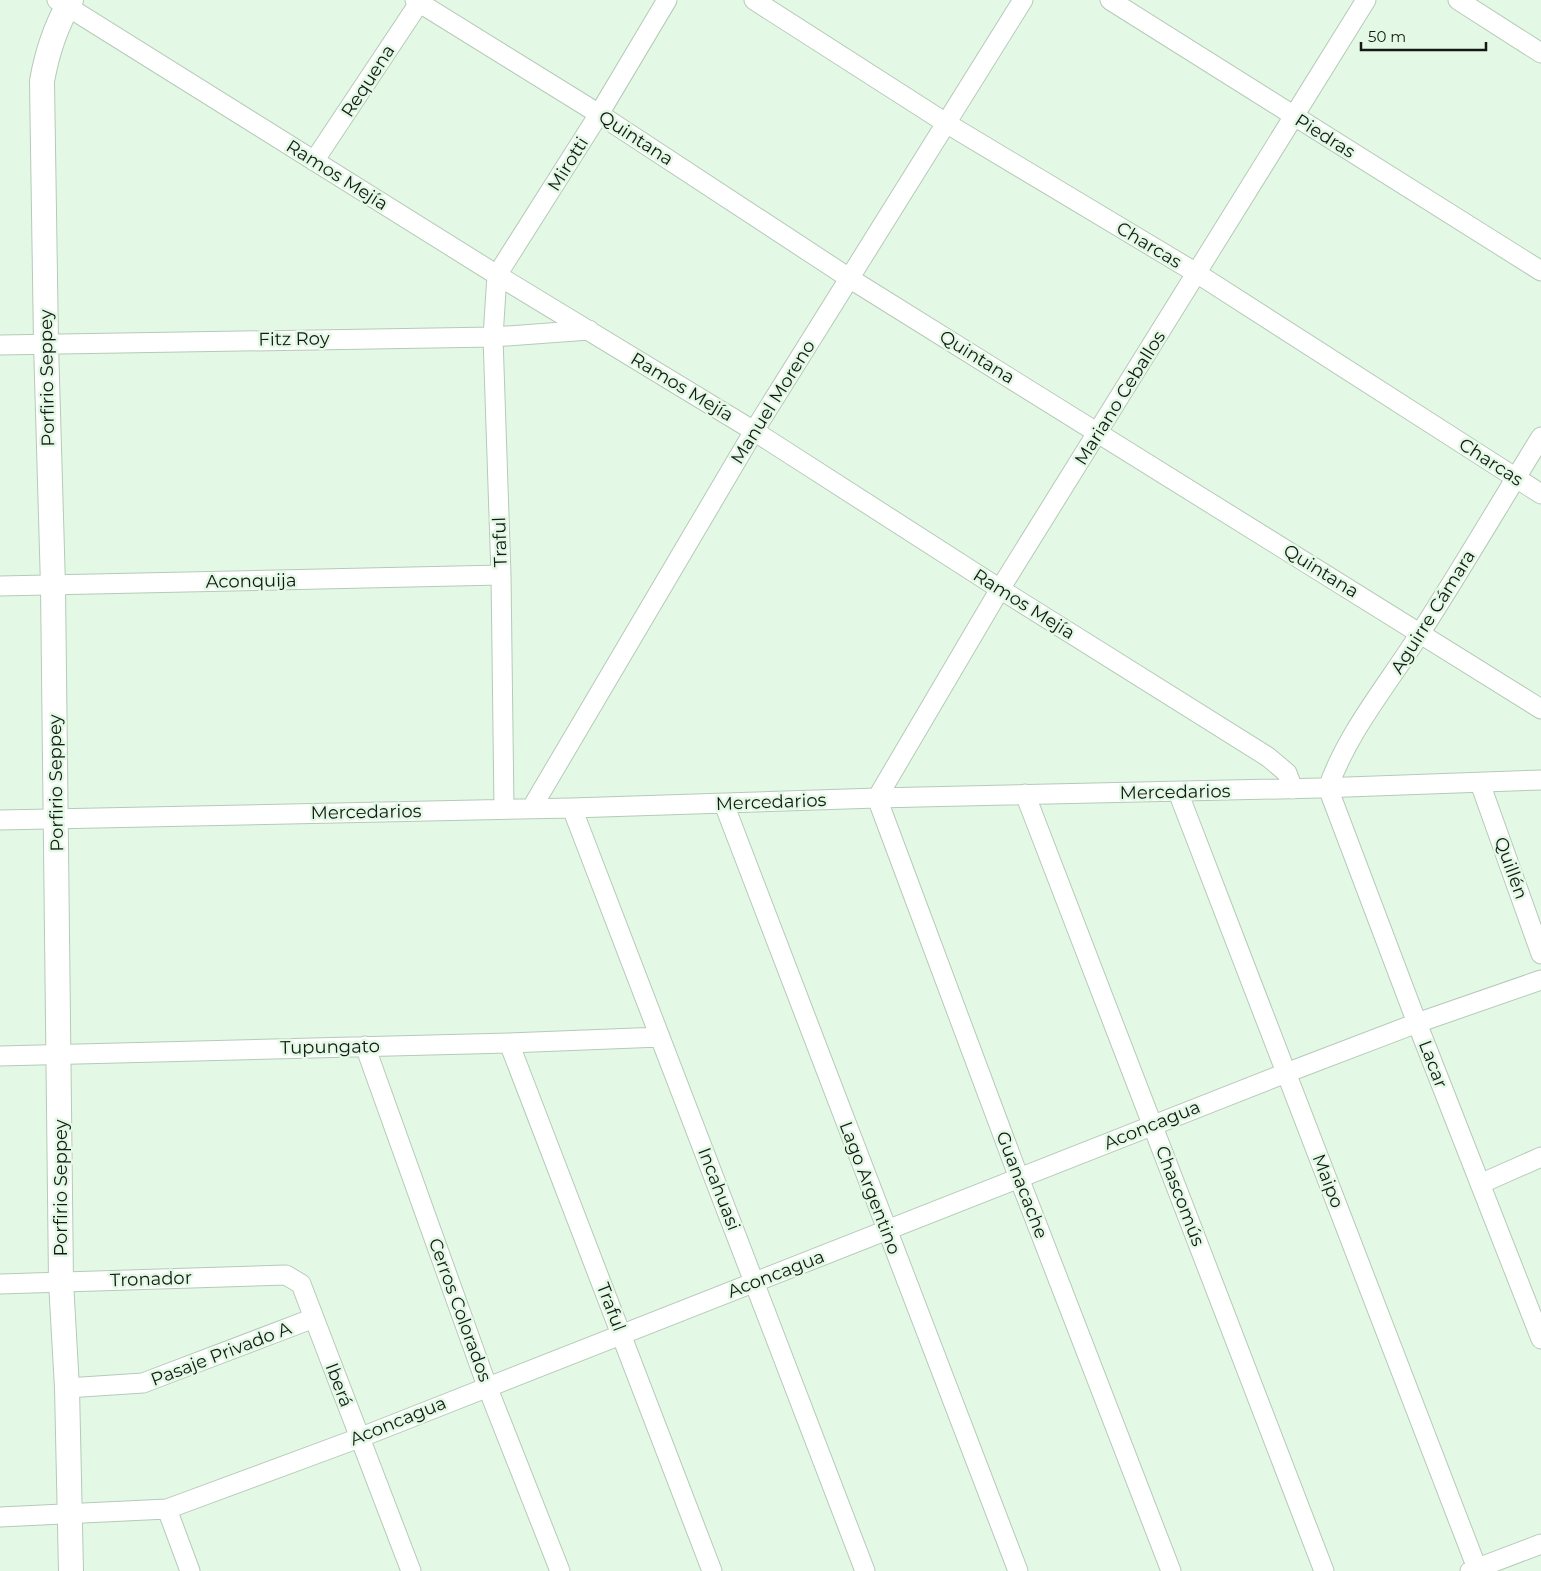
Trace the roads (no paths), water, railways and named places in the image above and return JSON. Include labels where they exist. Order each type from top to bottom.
[{"type":"main road","name":"Porfirio Seppey","points":[[65,2],[47,56],[42,82],[57,819],[61,1282],[67,1388],[71,1571]]},
{"type":"street","name":"Mirotti","points":[[497,275],[599,114],[667,0]]},
{"type":"street","name":"Charcas","points":[[754,0],[946,123],[1198,274],[1541,494]]},
{"type":"street","name":"Manuel Moreno","points":[[531,809],[754,431],[1023,0]]},
{"type":"street","name":"Piedras","points":[[1110,0],[1541,271]]},
{"type":"street","name":"Mariano Ceballos","points":[[877,798],[1000,589],[1198,274],[1366,0]]},
{"type":"street","points":[[1458,0],[1541,53]]},
{"type":"street","name":"Quintana","points":[[418,1],[599,114],[850,278],[1541,709]]},
{"type":"street","name":"Requena","points":[[314,161],[418,1]]},
{"type":"street","name":"Ramos Mejía","points":[[65,2],[497,275],[754,431],[1000,589],[1268,757],[1287,773],[1293,789]]},
{"type":"street","name":"Traful","points":[[497,275],[493,337],[501,575],[504,809]]},
{"type":"street","name":"Fitz Roy","points":[[0,345],[493,337],[589,330]]},
{"type":"street","name":"Aguirre Cámara","points":[[1328,788],[1336,766],[1344,752],[1541,437]]},
{"type":"street","name":"Aconquija","points":[[0,586],[501,575]]},
{"type":"street","name":"Mercedarios","points":[[0,820],[572,808],[1025,794],[1328,788],[1541,780]]},
{"type":"street","name":"Quillén","points":[[1480,783],[1541,954]]},
{"type":"street","name":"Lacar","points":[[1328,788],[1417,1023],[1541,1339]]},
{"type":"street","name":"Maipo","points":[[1178,792],[1475,1570]]},
{"type":"street","name":"Chascomús","points":[[1025,794],[1324,1571]]},
{"type":"street","name":"Guanacache","points":[[877,798],[1019,1178],[1171,1571]]},
{"type":"street","name":"Lago Argentino","points":[[724,804],[1018,1571]]},
{"type":"street","name":"Incahuasi","points":[[572,808],[866,1571]]},
{"type":"street","name":"Aconcagua","points":[[0,1517],[166,1509],[359,1438],[487,1386],[1417,1023],[1540,985]]},
{"type":"street","name":"Tupungato","points":[[0,1056],[509,1043],[660,1037]]},
{"type":"street","name":"Traful","points":[[509,1043],[712,1571]]},
{"type":"street","name":"Cerros Colorados","points":[[365,1046],[487,1386],[560,1571]]},
{"type":"street","points":[[1480,1184],[1541,1157]]},
{"type":"street","name":"Tronador","points":[[0,1284],[286,1275],[300,1284]]},
{"type":"street","name":"Iberá","points":[[300,1284],[410,1571]]},
{"type":"street","name":"Pasaje Privado A","points":[[67,1388],[143,1383],[314,1318]]},
{"type":"street","points":[[166,1509],[190,1571]]},
{"type":"street","points":[[1475,1570],[1541,1544]]}]
